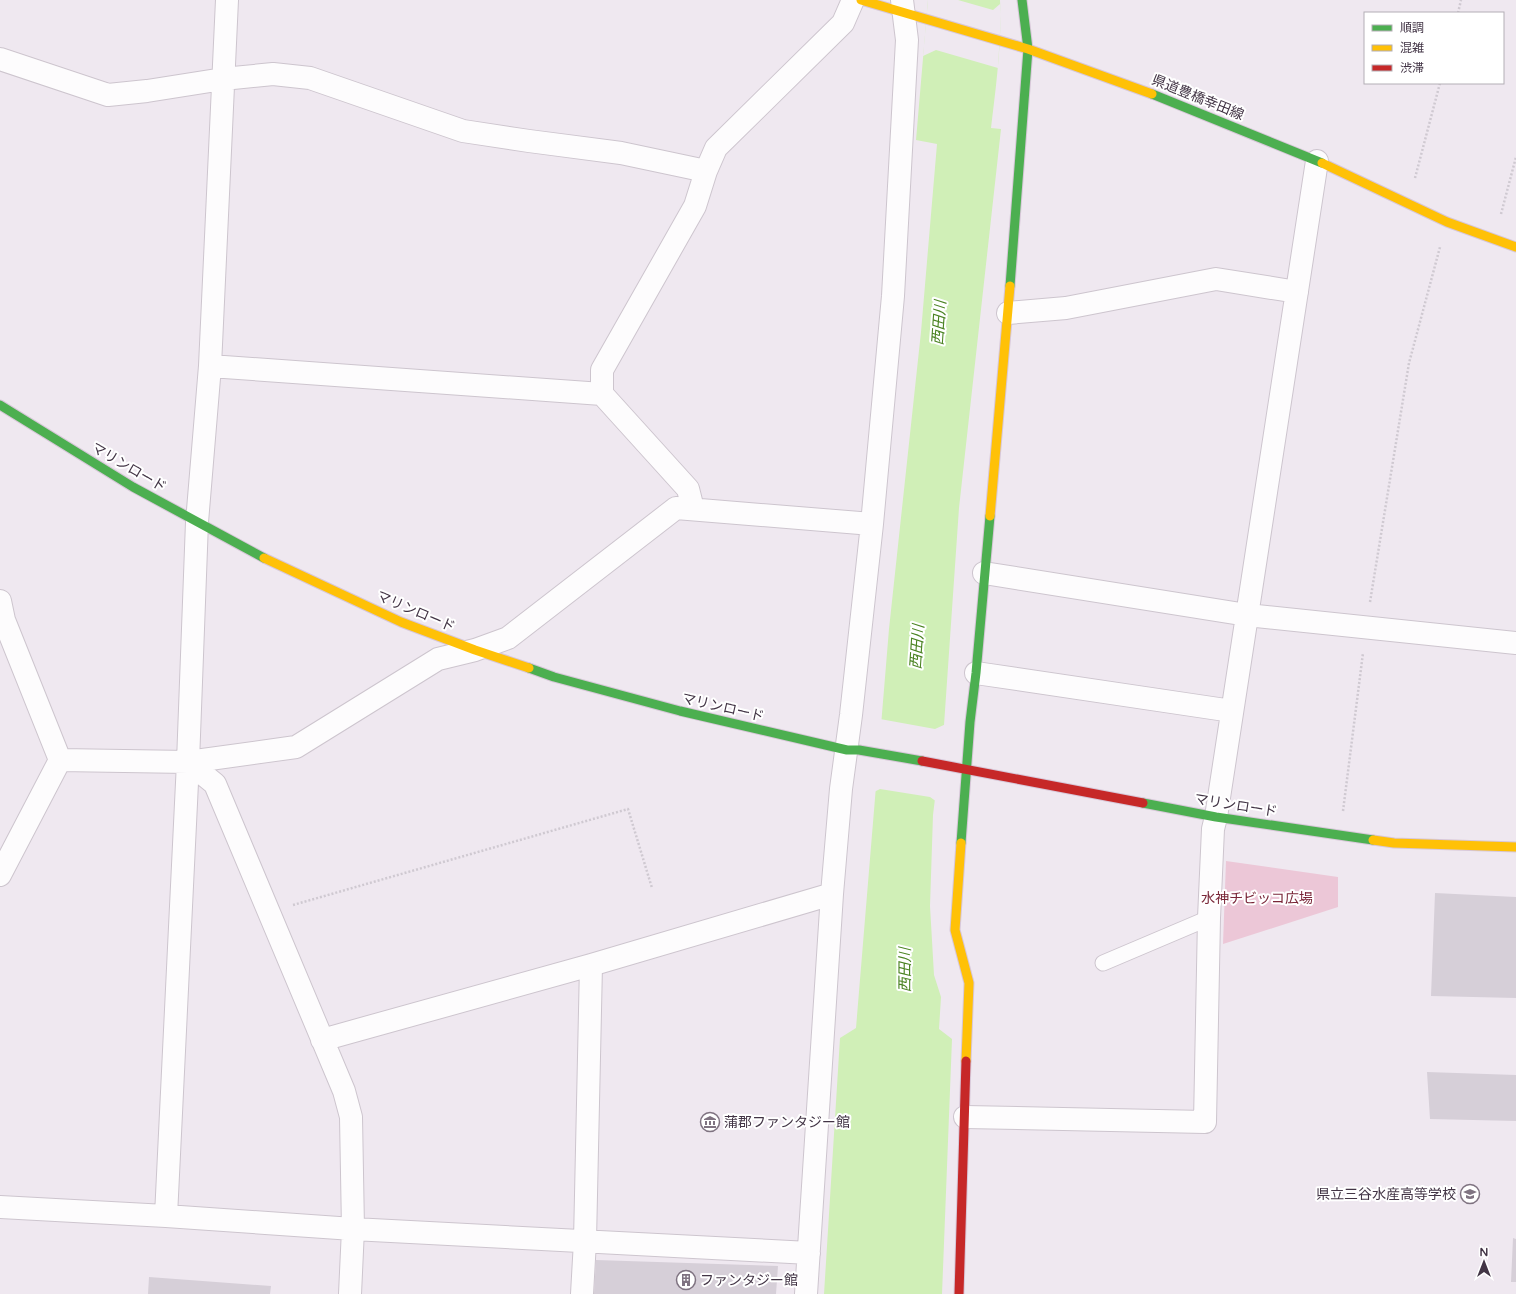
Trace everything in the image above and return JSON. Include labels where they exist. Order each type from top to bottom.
[{"type":"street","points":[[166,1216],[198,522],[210,366],[227,0]]},
{"type":"street","points":[[694,509],[688,489],[602,394],[602,370],[695,206],[706,171],[716,148],[843,23],[853,0]]},
{"type":"street","name":"県道豊橋幸田線","points":[[861,0],[909,10],[1028,49],[1167,99],[1317,161],[1447,222],[1516,247]]},
{"type":"street","points":[[959,1294],[969,983],[954,930],[970,722],[976,673],[1008,313],[1028,49],[1022,0]]},
{"type":"street","points":[[806,1294],[832,894],[841,789],[853,750],[893,296],[909,10]]},
{"type":"street","points":[[0,59],[108,95],[147,91],[223,79],[274,74],[310,78],[463,131],[621,153],[706,171]]},
{"type":"street","points":[[965,1118],[1205,1122],[1209,918],[1213,829],[1216,818],[1317,161]]},
{"type":"street","points":[[1008,313],[1066,308],[1216,279],[1297,292]]},
{"type":"street","points":[[210,366],[602,394]]},
{"type":"street","name":"マリンロード","points":[[0,405],[133,487],[254,553],[401,622],[474,650],[554,677],[672,709],[853,750],[967,769],[1216,818],[1394,842],[1516,847]]},
{"type":"street","points":[[60,760],[188,762],[296,747],[438,659],[474,650],[508,638],[676,508],[872,524]]},
{"type":"street","points":[[984,573],[1247,615],[1516,643]]},
{"type":"street","points":[[0,601],[4,620],[60,760],[0,875]]},
{"type":"street","points":[[976,673],[1232,711]]},
{"type":"street","points":[[188,762],[215,784],[344,1091],[351,1117],[353,1229],[350,1294]]},
{"type":"street","points":[[322,1040],[591,965],[832,894]]},
{"type":"street","points":[[582,1294],[585,1241],[591,965]]},
{"type":"street","points":[[0,1207],[166,1216],[353,1229],[809,1253]]},
{"type":"lane","points":[[1103,962],[1209,918]]},
{"type":"path","points":[[1458,12],[1461,0]]},
{"type":"path","points":[[1408,203],[1440,84]]},
{"type":"path","points":[[1494,240],[1516,157]]},
{"type":"path","points":[[1340,835],[1366,627],[1409,364],[1447,222]]},
{"type":"path","points":[[270,912],[628,809],[652,888]]},
{"type":"green space","name":"水神チビッコ広場","points":[[1226,861],[1338,877],[1338,907],[1223,944]]},
{"type":"water","name":"西田川","points":[[928,0],[1000,0],[998,64],[991,128],[1001,129],[959,508],[944,725],[933,815],[930,906],[934,975],[941,997],[939,1029],[952,1039],[942,1294],[824,1294],[840,1038],[856,1028],[889,629],[921,332],[937,144],[916,140]]},
{"type":"pier","points":[[928,0],[958,0],[993,10],[1000,4],[1001,14],[998,68],[936,50],[923,56]]},
{"type":"pier","points":[[880,719],[935,729],[946,724],[937,802],[930,797],[880,789],[874,792]]},
{"type":"building","points":[[1435,893],[1516,897],[1516,998],[1431,996]]},
{"type":"building","points":[[1427,1072],[1516,1075],[1516,1121],[1430,1119]]},
{"type":"building","points":[[1513,1238],[1516,1239],[1516,1282],[1511,1282]]},
{"type":"building","name":"ファンタジー館","points":[[596,1260],[778,1266],[776,1294],[594,1294]]},
{"type":"building","points":[[149,1277],[271,1286],[270,1294],[148,1294]]},
{"type":"traffic: fast","points":[[1010,286],[1028,49],[1022,0]]},
{"type":"traffic: fast","points":[[1152,94],[1322,163]]},
{"type":"traffic: fast","points":[[0,405],[133,487],[264,558]]},
{"type":"traffic: fast","points":[[961,843],[970,722],[976,673],[990,516]]},
{"type":"traffic: fast","points":[[529,668],[554,677],[680,711],[847,750],[859,750],[922,761]]},
{"type":"traffic: fast","points":[[1143,803],[1216,817],[1373,840]]},
{"type":"traffic: slow","points":[[861,0],[1028,49],[1152,94]]},
{"type":"traffic: slow","points":[[1322,163],[1447,222],[1516,247]]},
{"type":"traffic: slow","points":[[990,516],[1010,286]]},
{"type":"traffic: slow","points":[[264,558],[401,622],[475,650],[529,668]]},
{"type":"traffic: slow","points":[[1373,840],[1394,843],[1516,847]]},
{"type":"traffic: slow","points":[[961,843],[955,930],[969,983],[966,1061]]},
{"type":"traffic: jam","points":[[922,761],[1143,803]]},
{"type":"traffic: jam","points":[[959,1294],[966,1061]]},
{"type":"place","name":"蒲郡ファンタジー館","points":[[710,1122]]},
{"type":"place","name":"県立三谷水産高等学校","points":[[1470,1194]]},
{"type":"place","name":"ファンタジー館","points":[[686,1280]]}]
